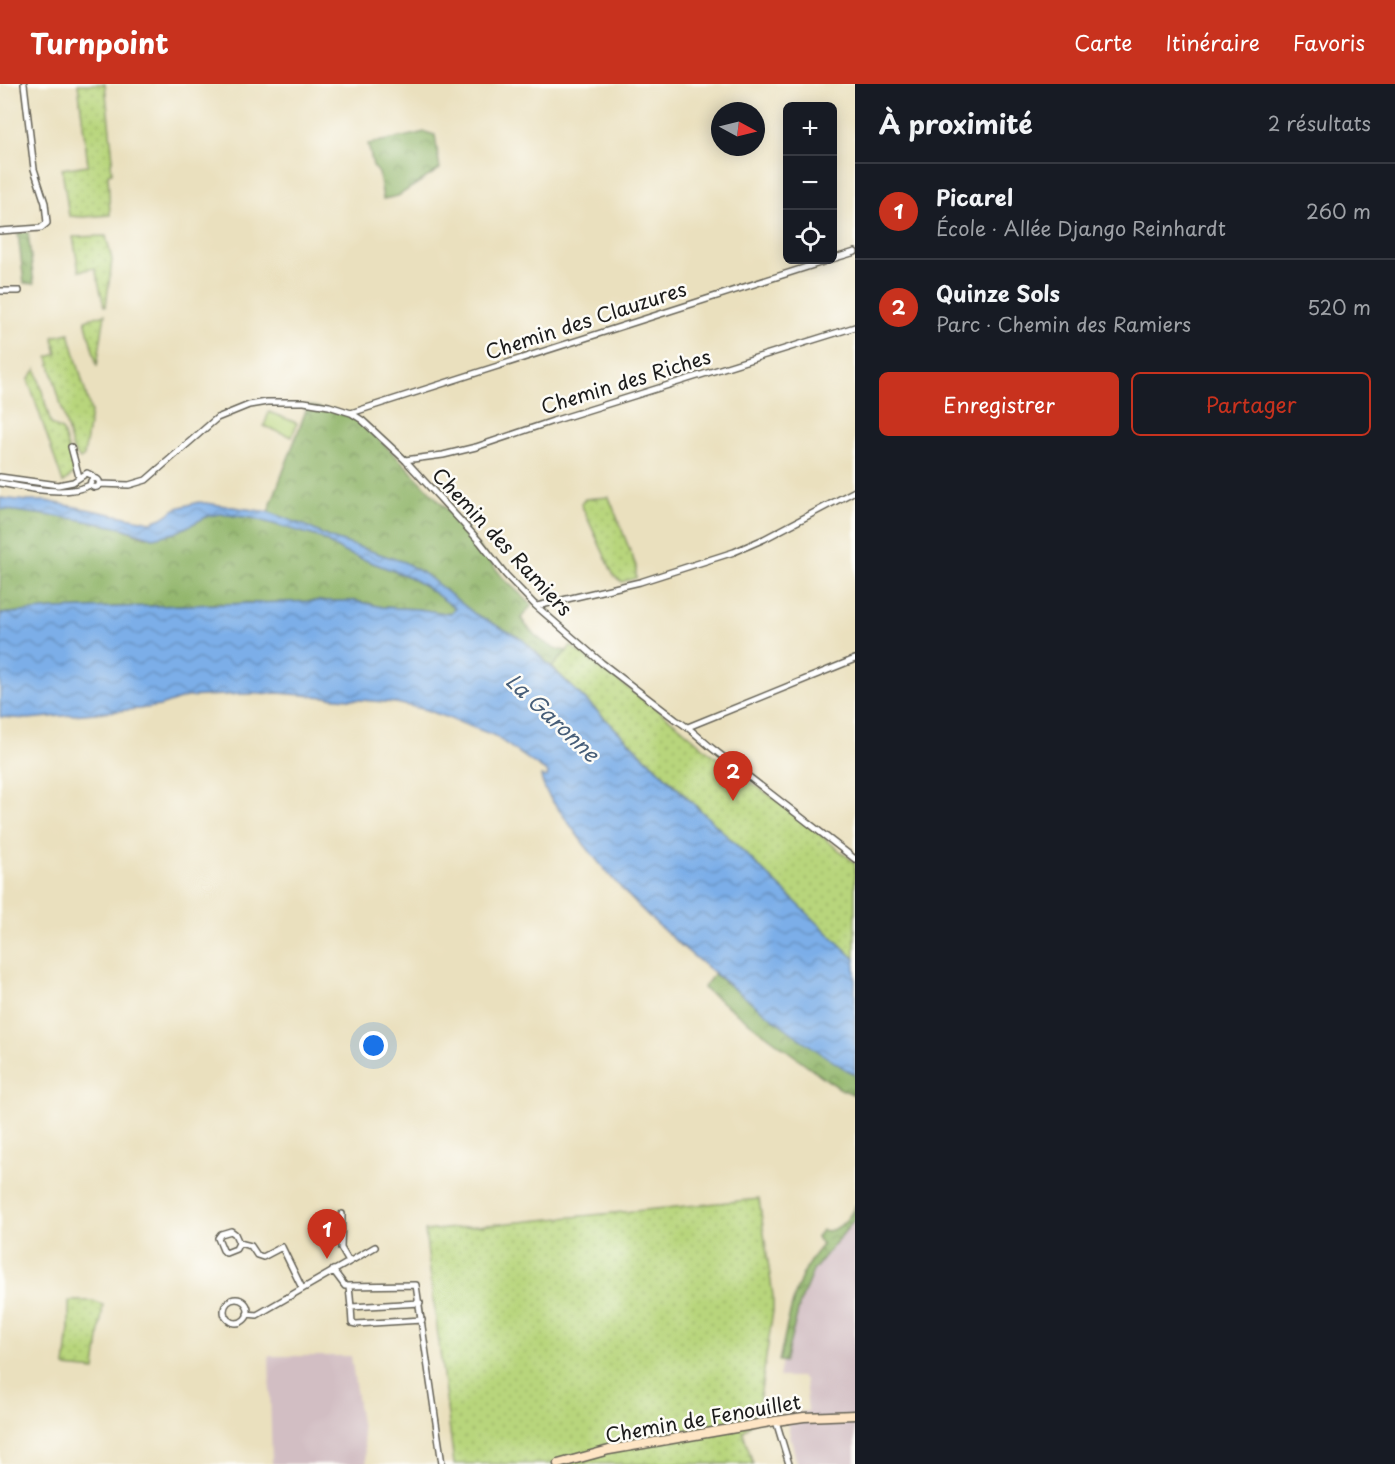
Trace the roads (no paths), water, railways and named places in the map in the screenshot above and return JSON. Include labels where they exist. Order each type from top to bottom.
[{"type":"street","points":[[0,231],[41,228],[47,223],[45,203],[34,169],[24,84]]},
{"type":"street","name":"Chemin des Clauzures","points":[[837,257],[855,252]]},
{"type":"street","name":"Chemin des Clauzures","points":[[351,413],[815,264]]},
{"type":"street","points":[[0,291],[19,291]]},
{"type":"street","name":"Chemin des Riches","points":[[405,460],[443,455],[476,447],[855,327]]},
{"type":"street","name":"Chemin des Ramiers","points":[[99,484],[129,485],[146,480],[218,418],[249,405],[267,402],[304,402],[329,406],[351,413],[362,420],[405,460],[535,605],[602,663],[688,727],[855,859]]},
{"type":"street","points":[[71,447],[79,477]]},
{"type":"street","points":[[0,477],[58,485],[73,482],[87,473],[98,480],[99,484],[96,488],[90,485]]},
{"type":"street","points":[[0,483],[68,491],[90,485],[90,481],[94,478]]},
{"type":"street","points":[[535,605],[640,582],[746,548],[855,491]]},
{"type":"street","points":[[547,615],[551,603]]},
{"type":"street","points":[[688,727],[855,659]]},
{"type":"street","points":[[342,1214],[341,1248],[349,1262]]},
{"type":"street","points":[[239,1243],[251,1246],[257,1256],[263,1257],[282,1247],[302,1288]]},
{"type":"street","points":[[247,1314],[257,1315],[375,1247]]},
{"type":"street","points":[[333,1270],[341,1284],[349,1287],[416,1285],[442,1464]]},
{"type":"street","points":[[349,1287],[352,1323],[422,1320]]},
{"type":"street","points":[[237,1299],[247,1307],[247,1314],[244,1320],[238,1323],[231,1322],[226,1318],[225,1305],[237,1299]]},
{"type":"street","points":[[351,1307],[420,1303]]},
{"type":"street","name":"Chemin de Fenouillet","points":[[558,1464],[609,1450],[780,1420],[855,1415]]},
{"type":"street","points":[[780,1420],[789,1464]]},
{"type":"water","name":"La Garonne","points":[[0,498],[46,501],[151,522],[177,508],[199,502],[268,512],[328,537],[404,562],[425,574],[475,614],[522,639],[855,959],[855,1075],[814,1049],[750,1001],[650,918],[606,871],[551,799],[544,788],[541,776],[547,777],[548,773],[493,735],[427,710],[396,703],[279,693],[186,697],[160,706],[139,709],[28,719],[0,717],[0,614],[54,609],[319,601],[356,601],[382,607],[451,614],[455,608],[407,576],[344,552],[319,537],[252,518],[220,514],[208,516],[175,533],[153,538],[122,528],[76,519],[0,509]]},
{"type":"place","name":"Quinze Sols","points":[[733,801]]},
{"type":"place","name":"Picarel","points":[[327,1259]]}]
